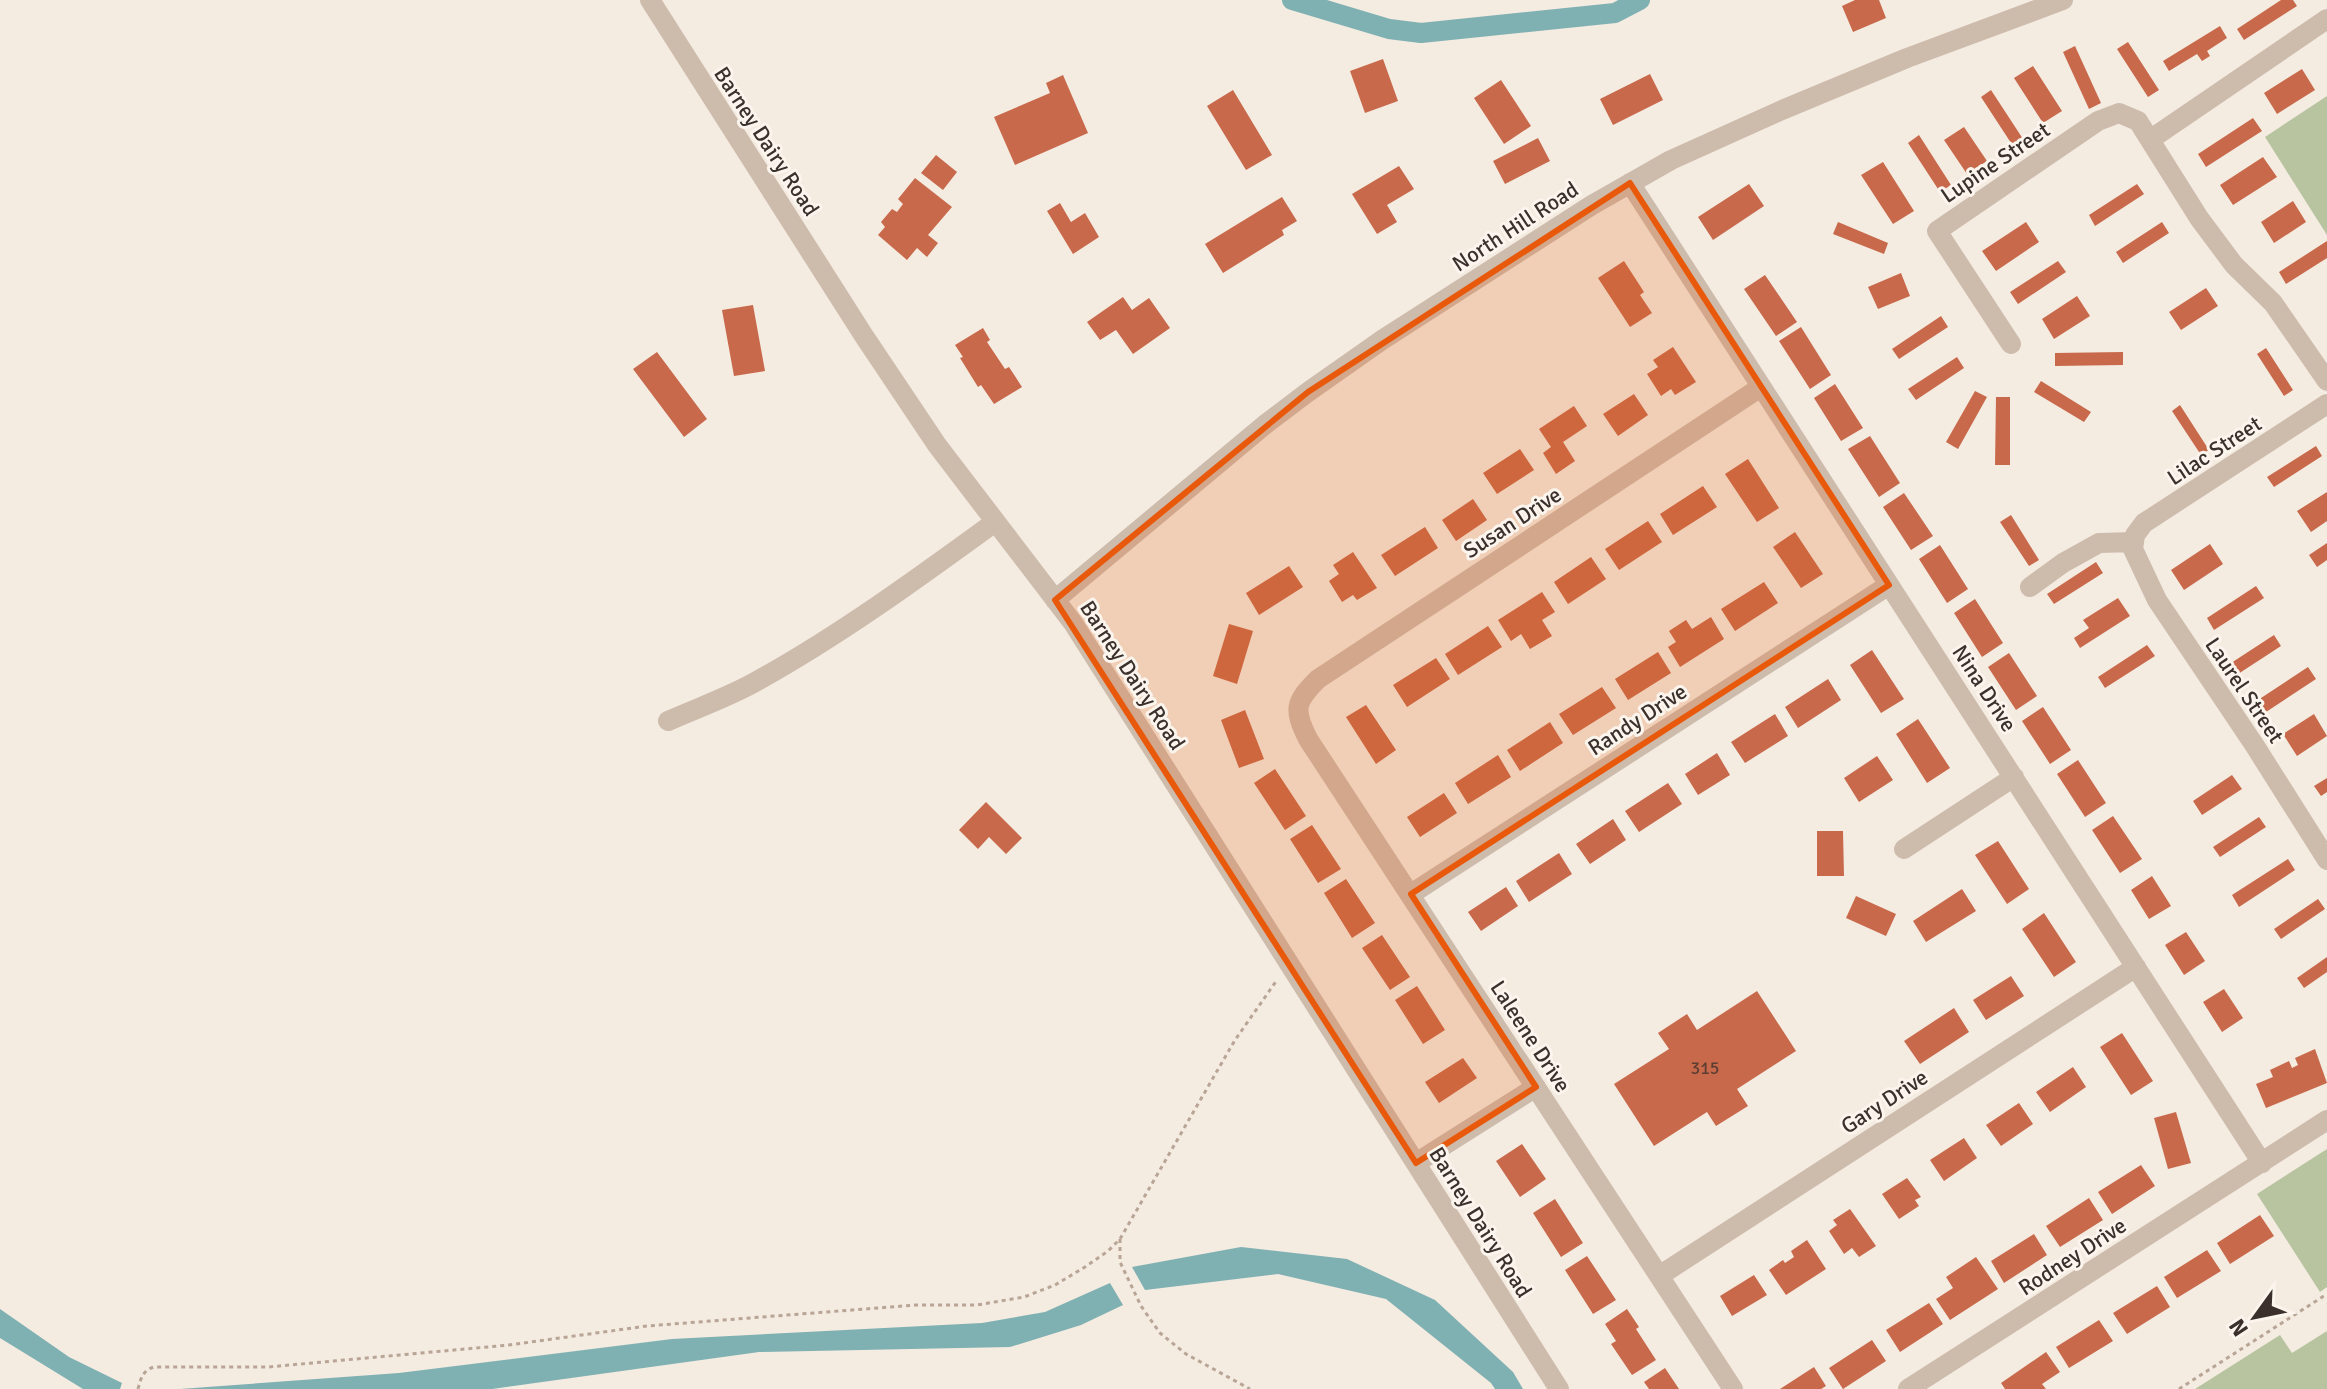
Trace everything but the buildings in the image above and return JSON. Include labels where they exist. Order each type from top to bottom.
[{"type":"street","name":"Barney Dairy Road","points":[[650,0],[937,445],[1079,633],[1559,1389]]},
{"type":"street","name":"North Hill Road","points":[[1055,600],[1308,392],[1592,205],[1671,160],[1782,110],[1907,58],[2063,0]]},
{"type":"street","points":[[2151,139],[2327,19]]},
{"type":"street","name":"Lupine Street","points":[[2011,344],[1937,231],[2098,121],[2119,113],[2138,121],[2199,218],[2234,265],[2273,303],[2327,381]]},
{"type":"street","name":"Nina Drive","points":[[1630,183],[2262,1163]]},
{"type":"street","name":"Susan Drive","points":[[1298,705],[1301,696],[1318,679],[1761,387]]},
{"type":"street","name":"Lilac Street","points":[[2134,542],[2144,523],[2326,407]]},
{"type":"street","points":[[668,721],[755,682],[923,574],[995,522]]},
{"type":"street","points":[[2030,587],[2063,563],[2099,543],[2134,542]]},
{"type":"street","name":"Laurel Street","points":[[2134,542],[2133,549],[2139,565],[2157,600],[2327,860]]},
{"type":"street","name":"Randy Drive","points":[[1411,894],[1889,585]]},
{"type":"street","name":"Laleene Drive","points":[[1298,705],[1299,720],[1308,739],[1733,1389]]},
{"type":"street","points":[[1904,849],[2014,777]]},
{"type":"street","name":"Gary Drive","points":[[1659,1276],[2136,967]]},
{"type":"street","points":[[1416,1163],[1536,1087]]},
{"type":"street","name":"Rodney Drive","points":[[1908,1389],[2327,1120]]},
{"type":"path","points":[[138,1389],[140,1378],[154,1367],[268,1367],[509,1345],[660,1325],[916,1305],[977,1305],[1024,1297],[1055,1285],[1085,1267],[1120,1239],[1235,1040],[1289,964]]},
{"type":"path","points":[[1120,1239],[1120,1262],[1141,1306],[1160,1333],[1186,1354],[1250,1389]]},
{"type":"path","points":[[2179,1389],[2327,1294]]},
{"type":"highlighted area","points":[[1630,183],[1889,585],[1411,894],[1536,1087],[1416,1163],[1055,600],[1308,392]]},
{"type":"green space","points":[[2327,96],[2327,235],[2265,137]]},
{"type":"green space","points":[[2327,1149],[2327,1287],[2320,1292],[2257,1194]]},
{"type":"green space","points":[[2327,1331],[2327,1389],[2195,1389],[2280,1335],[2292,1353]]},
{"type":"water","points":[[1241,1247],[1347,1259],[1435,1300],[1513,1372],[1523,1389],[1495,1389],[1386,1299],[1278,1274],[1145,1290],[1132,1267]]},
{"type":"water","points":[[1110,1283],[1123,1305],[1081,1325],[1010,1347],[759,1352],[492,1389],[180,1389],[399,1373],[672,1339],[982,1323],[1045,1312]]},
{"type":"water","points":[[0,1309],[69,1357],[122,1383],[120,1389],[83,1389],[0,1338]]},
{"type":"waterway","points":[[1292,0],[1389,29],[1421,33],[1615,13],[1640,0]]}]
